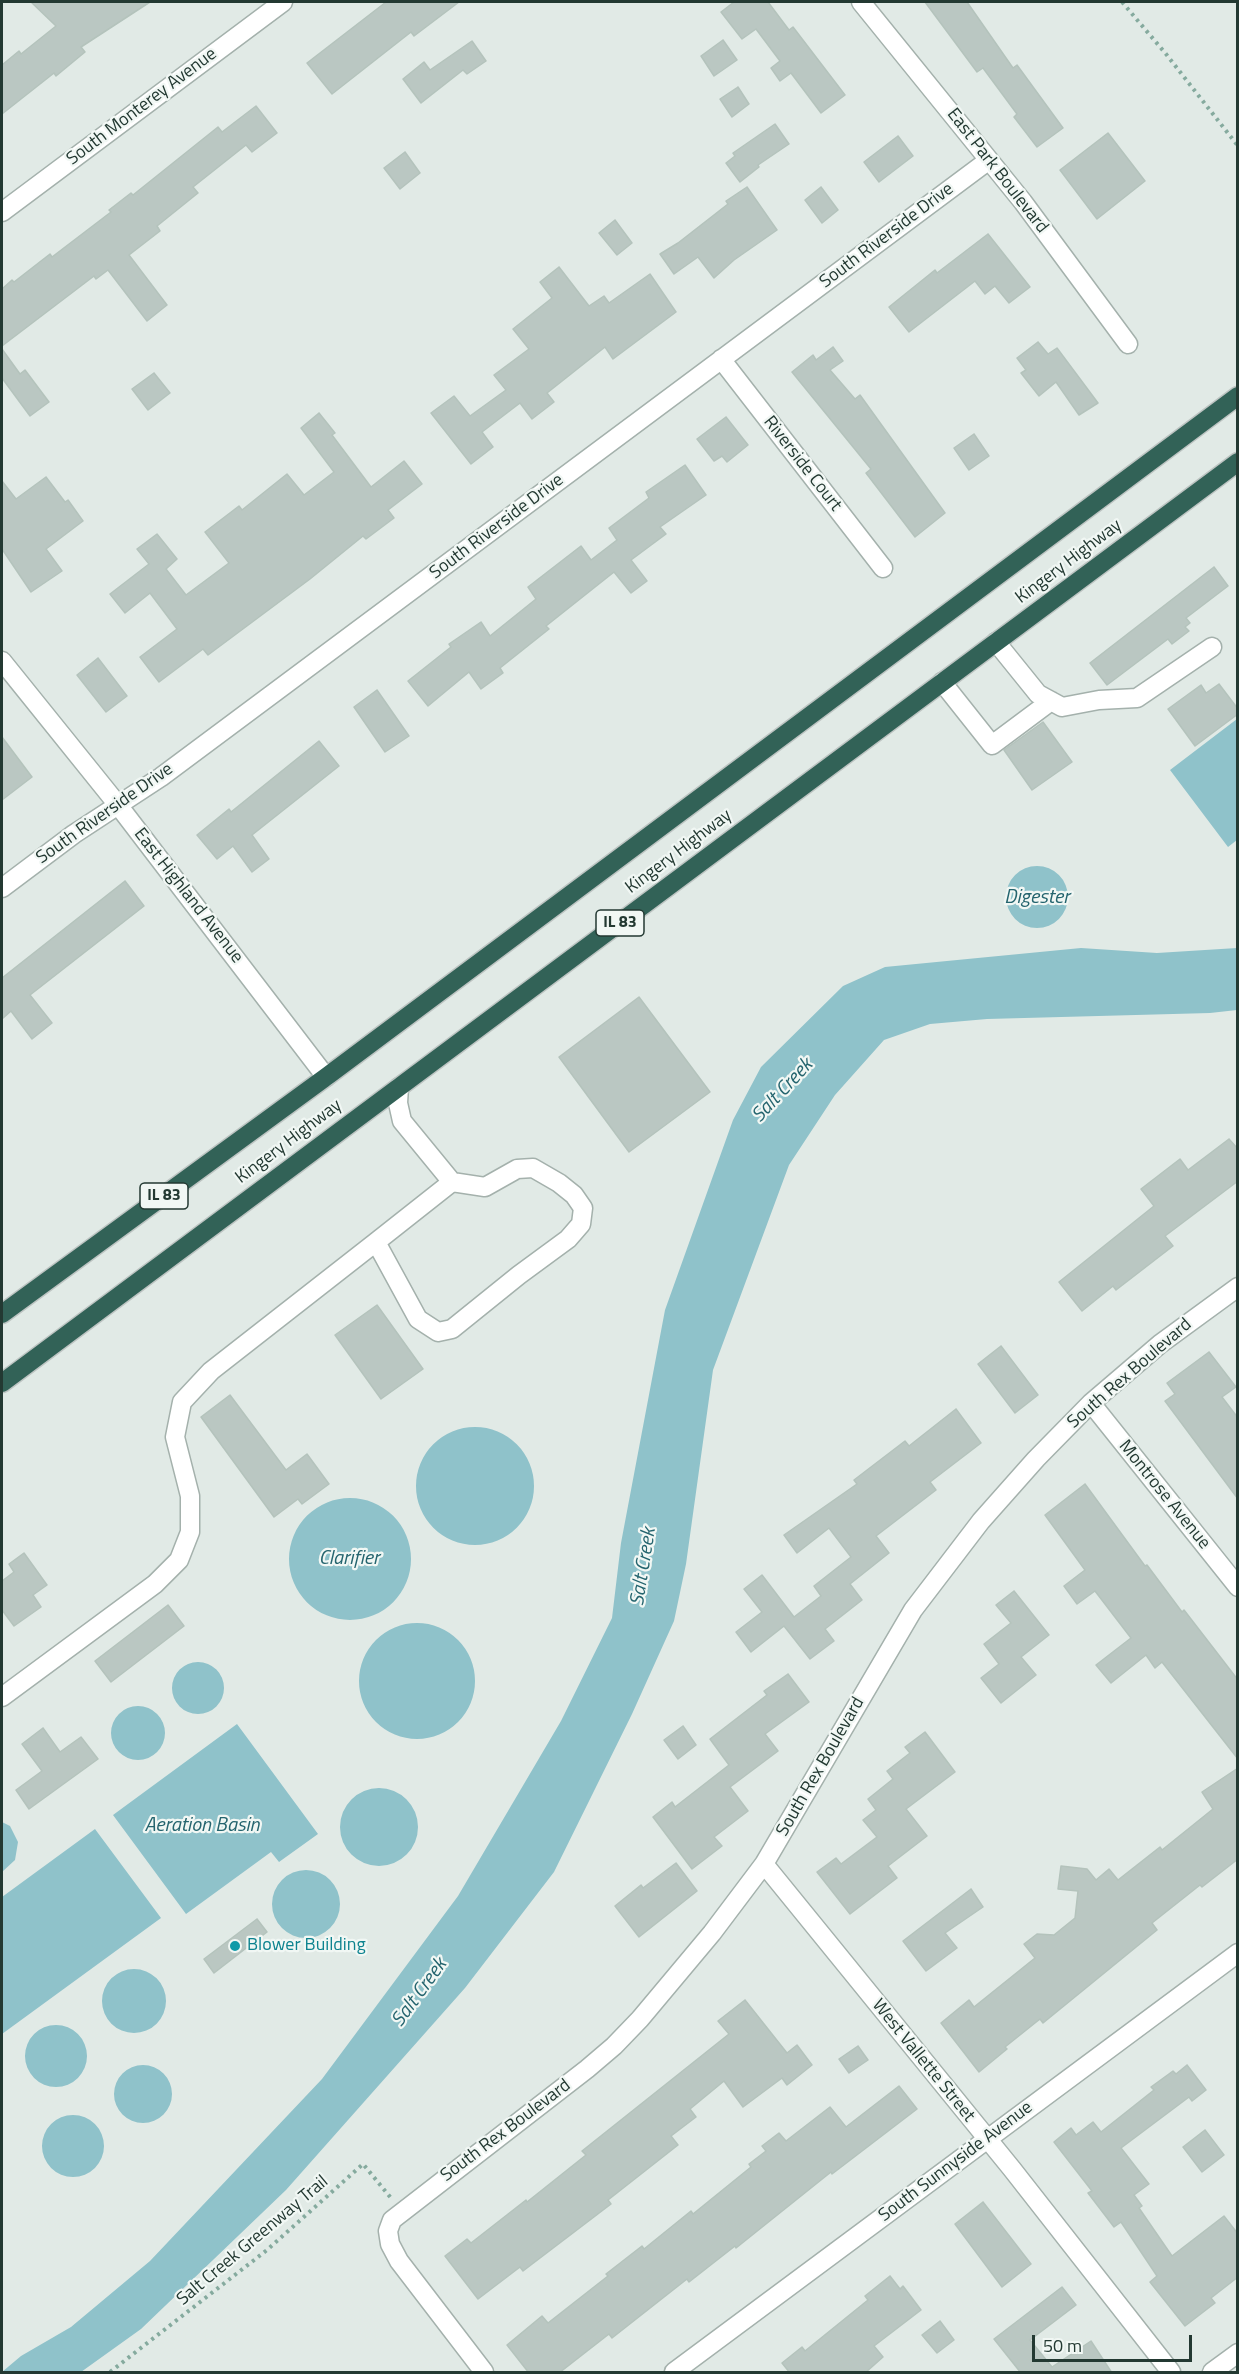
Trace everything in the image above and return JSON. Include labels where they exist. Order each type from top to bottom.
[{"type":"highway","name":"Kingery Highway","points":[[2,1314],[326,1077],[1238,396]]},
{"type":"highway","name":"Kingery Highway","points":[[2,1383],[1238,462]]},
{"type":"street","name":"South Monterey Avenue","points":[[2,212],[284,2]]},
{"type":"street","name":"East Park Boulevard","points":[[861,2],[1023,202],[1128,344]]},
{"type":"street","name":"South Riverside Drive","points":[[2,888],[74,834],[171,770],[989,160]]},
{"type":"street","name":"Riverside Court","points":[[721,359],[883,568]]},
{"type":"street","points":[[996,642],[1038,694],[1062,707],[1100,700],[1137,698],[1212,646]]},
{"type":"street","name":"East Highland Avenue","points":[[2,661],[118,805],[326,1077]]},
{"type":"street","points":[[942,682],[992,745],[1051,701]]},
{"type":"street","points":[[376,1242],[418,1318],[438,1332],[452,1329],[568,1239],[581,1224],[583,1208],[574,1195],[533,1168],[517,1169],[485,1187],[452,1182],[402,1121],[398,1103],[399,1087]]},
{"type":"street","points":[[2,1697],[156,1584],[179,1560],[190,1532],[190,1496],[175,1437],[182,1402],[211,1371],[452,1182]]},
{"type":"street","name":"South Rex Boulevard","points":[[484,2373],[399,2261],[390,2244],[388,2231],[392,2220],[587,2069],[640,2019],[712,1933],[764,1864],[923,1596],[981,1521],[1036,1459],[1091,1403],[1160,1344],[1238,1287]]},
{"type":"street","name":"Montrose Avenue","points":[[1091,1403],[1238,1587]]},
{"type":"street","name":"West Vallette Street","points":[[764,1864],[1171,2373]]},
{"type":"street","name":"South Sunnyside Avenue","points":[[674,2373],[1238,1953]]},
{"type":"street","points":[[1212,2373],[1238,2353]]},
{"type":"path","points":[[1122,2],[1238,146]]},
{"type":"path","name":"Salt Creek Greenway Trail","points":[[110,2373],[267,2250],[363,2164],[401,2211]]},
{"type":"water","points":[[1237,719],[1237,840],[1228,847],[1170,770]]},
{"type":"water","name":"Digester","points":[[1037,866],[1049,868],[1059,875],[1066,885],[1068,897],[1066,909],[1059,919],[1049,926],[1037,928],[1025,926],[1015,919],[1008,909],[1006,897],[1008,885],[1015,875],[1025,868]]},
{"type":"water","name":"Salt Creek","points":[[1081,948],[1157,953],[1237,948],[1237,1010],[1210,1013],[987,1019],[930,1024],[884,1040],[835,1095],[789,1165],[713,1370],[686,1564],[674,1621],[632,1714],[554,1872],[465,1988],[286,2190],[141,2329],[81,2372],[2,2372],[21,2356],[71,2327],[150,2261],[322,2079],[458,1896],[561,1721],[612,1618],[621,1543],[665,1310],[733,1120],[761,1067],[843,986],[885,967]]},
{"type":"water","points":[[475,1427],[486,1428],[508,1437],[524,1453],[533,1475],[533,1497],[524,1519],[508,1535],[486,1544],[475,1545],[464,1544],[442,1535],[426,1519],[417,1497],[416,1486],[417,1475],[426,1453],[442,1437],[464,1428]]},
{"type":"water","name":"Clarifier","points":[[350,1498],[373,1502],[393,1516],[407,1536],[411,1559],[407,1582],[393,1602],[373,1616],[350,1620],[327,1616],[307,1602],[293,1582],[289,1559],[293,1536],[307,1516],[327,1502]]},
{"type":"water","points":[[417,1623],[439,1628],[458,1640],[470,1659],[475,1681],[470,1703],[458,1722],[439,1734],[417,1739],[395,1734],[376,1722],[364,1703],[359,1681],[364,1659],[376,1640],[395,1628]]},
{"type":"water","points":[[198,1662],[208,1664],[216,1670],[222,1678],[224,1688],[222,1698],[216,1706],[208,1712],[198,1714],[188,1712],[180,1706],[174,1698],[172,1688],[174,1678],[180,1670],[188,1664]]},
{"type":"water","points":[[138,1706],[148,1708],[157,1714],[163,1723],[165,1733],[163,1743],[157,1752],[148,1758],[138,1760],[128,1758],[119,1752],[113,1743],[111,1733],[113,1723],[119,1714],[128,1708]]},
{"type":"water","name":"Aeration Basin","points":[[237,1724],[318,1834],[279,1862],[271,1852],[186,1914],[113,1815]]},
{"type":"water","points":[[371,1788],[387,1788],[401,1794],[412,1805],[418,1819],[418,1835],[412,1849],[401,1860],[387,1866],[371,1866],[357,1860],[346,1849],[340,1835],[340,1819],[346,1805],[357,1794]]},
{"type":"water","points":[[2,1822],[10,1826],[18,1842],[15,1860],[2,1872]]},
{"type":"water","name":"Aeration Basin","points":[[95,1829],[161,1918],[2,2034],[2,1897]]},
{"type":"water","points":[[306,1870],[319,1873],[330,1880],[337,1891],[340,1904],[337,1917],[330,1928],[319,1935],[306,1938],[293,1935],[282,1928],[275,1917],[272,1904],[275,1891],[282,1880],[293,1873]]},
{"type":"water","points":[[128,1969],[140,1969],[157,1978],[164,1989],[166,2001],[164,2013],[157,2024],[140,2033],[128,2033],[116,2028],[107,2019],[102,2007],[102,1995],[107,1983],[116,1974]]},
{"type":"water","points":[[56,2025],[68,2027],[78,2034],[85,2044],[87,2056],[85,2068],[78,2078],[68,2085],[56,2087],[44,2085],[34,2078],[27,2068],[25,2056],[27,2044],[34,2034],[44,2027]]},
{"type":"water","points":[[143,2065],[154,2067],[167,2078],[172,2094],[170,2105],[159,2118],[143,2123],[132,2121],[119,2110],[114,2094],[116,2083],[127,2070]]},
{"type":"water","points":[[73,2115],[85,2117],[95,2124],[102,2134],[104,2146],[102,2158],[95,2168],[85,2175],[73,2177],[61,2175],[51,2168],[44,2158],[42,2146],[44,2134],[51,2124],[61,2117]]},
{"type":"building","points":[[31,2],[150,2],[81,47],[85,52],[56,76],[54,73],[2,114],[2,65],[19,51],[21,54],[56,26]]},
{"type":"building","points":[[386,2],[459,2],[414,36],[411,32],[332,94],[307,63]]},
{"type":"building","points":[[734,2],[768,2],[789,30],[793,27],[845,95],[821,113],[791,73],[780,81],[771,68],[780,61],[756,29],[742,39],[721,12]]},
{"type":"building","points":[[925,2],[967,2],[1013,68],[1017,65],[1063,128],[1037,147],[1014,117],[1017,114],[983,68],[977,72]]},
{"type":"building","points":[[723,40],[737,60],[714,76],[701,56]]},
{"type":"building","points":[[472,41],[486,61],[467,74],[463,70],[421,103],[403,79],[424,62],[430,70]]},
{"type":"building","points":[[738,87],[749,104],[732,117],[720,99]]},
{"type":"building","points":[[256,106],[277,133],[252,152],[246,145],[193,187],[198,193],[157,226],[160,231],[129,255],[167,305],[147,321],[108,270],[96,279],[94,276],[2,346],[2,289],[50,254],[52,257],[111,212],[109,210],[131,193],[133,195],[218,127],[222,132]]},
{"type":"building","points":[[775,124],[789,144],[758,165],[759,167],[740,182],[726,163],[735,156],[733,153]]},
{"type":"building","points":[[1108,133],[1145,181],[1097,219],[1060,170]]},
{"type":"building","points":[[898,136],[913,156],[879,182],[864,162]]},
{"type":"building","points":[[405,152],[420,173],[400,189],[384,168]]},
{"type":"building","points":[[747,187],[777,230],[734,260],[714,278],[698,257],[674,274],[660,254],[678,243],[728,204],[726,201]]},
{"type":"building","points":[[821,187],[838,210],[822,223],[805,200]]},
{"type":"building","points":[[615,220],[632,243],[617,255],[599,233]]},
{"type":"building","points":[[988,234],[1030,287],[1009,303],[995,286],[985,294],[975,281],[909,332],[889,307],[935,270],[937,273]]},
{"type":"building","points":[[559,267],[589,306],[604,296],[609,303],[650,274],[676,312],[613,359],[605,347],[547,393],[554,402],[532,419],[520,403],[482,432],[493,447],[471,464],[431,413],[454,396],[470,416],[506,390],[494,375],[529,349],[513,329],[552,298],[540,282]]},
{"type":"building","points":[[1038,342],[1048,354],[1057,348],[1098,403],[1079,415],[1056,382],[1039,396],[1021,373],[1026,370],[1017,358]]},
{"type":"building","points":[[833,347],[843,361],[830,370],[855,399],[860,395],[945,513],[915,537],[866,473],[871,469],[792,372],[813,355],[816,360]]},
{"type":"building","points":[[2,349],[20,374],[25,370],[49,402],[30,416],[2,378]]},
{"type":"building","points":[[154,373],[170,393],[148,410],[132,389]]},
{"type":"building","points":[[319,413],[335,433],[332,435],[371,487],[404,461],[422,484],[388,510],[394,518],[366,539],[363,536],[310,579],[208,655],[203,649],[159,682],[140,657],[177,629],[150,593],[125,613],[110,594],[149,564],[137,549],[157,534],[177,559],[166,569],[186,595],[229,563],[205,532],[239,506],[242,510],[287,474],[304,495],[334,472],[301,428]]},
{"type":"building","points":[[726,417],[748,445],[727,462],[722,456],[714,461],[697,439]]},
{"type":"building","points":[[974,434],[989,456],[969,470],[954,448]]},
{"type":"building","points":[[685,465],[706,495],[660,527],[666,534],[631,560],[647,581],[631,593],[614,572],[546,626],[549,629],[500,668],[503,673],[481,689],[469,672],[428,706],[408,681],[451,647],[449,644],[481,622],[490,636],[536,599],[528,587],[581,546],[591,560],[617,540],[609,528],[649,498],[646,492]]},
{"type":"building","points":[[46,477],[65,502],[68,500],[83,521],[46,549],[62,571],[31,592],[2,549],[2,481],[16,499]]},
{"type":"building","points":[[1214,567],[1228,586],[1186,618],[1190,623],[1185,627],[1189,631],[1172,644],[1168,639],[1107,685],[1090,663]]},
{"type":"building","points":[[98,658],[127,696],[106,712],[77,675]]},
{"type":"building","points":[[1219,684],[1238,709],[1238,714],[1195,746],[1168,709],[1201,685],[1206,693]]},
{"type":"building","points":[[377,690],[409,736],[385,752],[354,707]]},
{"type":"building","points":[[1043,722],[1072,762],[1032,790],[1004,750]]},
{"type":"building","points":[[2,737],[32,777],[2,800]]},
{"type":"building","points":[[319,741],[339,766],[252,835],[269,859],[252,872],[233,846],[217,859],[197,835],[229,809],[231,812]]},
{"type":"building","points":[[125,881],[144,906],[30,995],[52,1023],[32,1039],[11,1011],[2,1019],[2,978]]},
{"type":"building","points":[[639,997],[710,1092],[629,1152],[559,1057]]},
{"type":"building","points":[[1229,1139],[1238,1149],[1238,1181],[1165,1236],[1173,1246],[1116,1290],[1113,1286],[1082,1311],[1059,1282],[1154,1206],[1141,1189],[1180,1159],[1188,1170]]},
{"type":"building","points":[[377,1305],[423,1369],[381,1399],[335,1335]]},
{"type":"building","points":[[1001,1346],[1038,1395],[1015,1413],[978,1364]]},
{"type":"building","points":[[1209,1352],[1236,1387],[1222,1397],[1238,1418],[1238,1499],[1165,1401],[1175,1394],[1167,1383]]},
{"type":"building","points":[[230,1395],[286,1470],[307,1454],[329,1484],[302,1504],[298,1499],[274,1517],[201,1417]]},
{"type":"building","points":[[956,1409],[981,1443],[930,1482],[936,1490],[876,1536],[889,1553],[850,1584],[862,1600],[825,1629],[834,1641],[810,1659],[784,1626],[751,1652],[736,1632],[762,1612],[744,1589],[762,1575],[794,1617],[821,1596],[814,1586],[851,1557],[829,1528],[797,1553],[784,1535],[857,1484],[854,1480],[905,1441],[909,1446]]},
{"type":"building","points":[[1085,1484],[1145,1566],[1147,1565],[1182,1612],[1184,1610],[1238,1680],[1238,1759],[1162,1662],[1155,1668],[1146,1655],[1111,1683],[1096,1665],[1131,1638],[1095,1591],[1077,1604],[1064,1586],[1085,1570],[1045,1515]]},
{"type":"building","points":[[24,1553],[47,1585],[33,1595],[41,1607],[14,1626],[2,1610],[2,1581],[14,1572],[9,1564]]},
{"type":"building","points":[[1014,1591],[1049,1635],[1021,1657],[1036,1675],[1001,1703],[981,1678],[999,1664],[984,1644],[1011,1623],[996,1605]]},
{"type":"building","points":[[168,1605],[184,1626],[111,1682],[95,1661]]},
{"type":"building","points":[[788,1674],[809,1702],[765,1734],[778,1751],[730,1787],[748,1811],[714,1837],[722,1846],[692,1869],[653,1817],[672,1802],[675,1807],[729,1765],[710,1739],[767,1695],[764,1691]]},
{"type":"building","points":[[683,1726],[696,1745],[678,1759],[664,1740]]},
{"type":"building","points":[[43,1728],[60,1752],[81,1737],[98,1759],[29,1809],[16,1790],[42,1771],[22,1744]]},
{"type":"building","points":[[925,1732],[955,1772],[906,1809],[927,1836],[888,1866],[897,1878],[850,1914],[817,1872],[836,1858],[841,1864],[877,1837],[863,1820],[876,1810],[868,1799],[893,1779],[887,1771],[910,1753],[905,1747]]},
{"type":"building","points":[[1238,1768],[1238,1859],[1202,1887],[1200,1885],[1152,1923],[1157,1930],[1043,2023],[1040,2019],[1005,2047],[1007,2049],[979,2072],[941,2023],[969,2000],[974,2007],[1035,1958],[1024,1944],[1037,1934],[1054,1935],[1075,1918],[1078,1891],[1058,1889],[1061,1866],[1087,1869],[1096,1880],[1109,1869],[1118,1880],[1160,1847],[1162,1850],[1213,1809],[1202,1792]]},
{"type":"building","points":[[676,1863],[697,1891],[639,1937],[615,1906],[641,1885],[643,1888]]},
{"type":"building","points":[[971,1889],[983,1907],[945,1933],[957,1948],[926,1971],[903,1941]]},
{"type":"building","name":"Blower Building","points":[[257,1919],[267,1932],[214,1973],[204,1959]]},
{"type":"building","points":[[745,2000],[787,2053],[797,2045],[812,2065],[787,2085],[782,2078],[743,2107],[724,2081],[690,2109],[696,2117],[671,2136],[678,2145],[608,2200],[611,2204],[523,2271],[520,2267],[478,2299],[445,2256],[467,2239],[471,2243],[526,2200],[527,2202],[586,2155],[582,2151],[729,2034],[718,2021]]},
{"type":"building","points":[[858,2046],[868,2060],[849,2073],[839,2059]]},
{"type":"building","points":[[1187,2065],[1206,2090],[1192,2101],[1189,2097],[1121,2148],[1149,2184],[1134,2195],[1142,2206],[1139,2208],[1172,2256],[1224,2216],[1238,2234],[1238,2277],[1211,2298],[1215,2303],[1185,2326],[1150,2282],[1157,2276],[1121,2222],[1114,2227],[1088,2193],[1092,2191],[1054,2142],[1071,2128],[1076,2135],[1093,2122],[1101,2132],[1154,2090],[1151,2087],[1173,2071],[1176,2074]]},
{"type":"building","points":[[899,2086],[917,2109],[832,2174],[831,2172],[736,2248],[735,2246],[689,2282],[687,2279],[612,2338],[609,2334],[559,2373],[529,2373],[507,2345],[542,2316],[548,2323],[642,2246],[644,2249],[691,2211],[693,2214],[751,2167],[749,2164],[766,2151],[762,2146],[779,2133],[786,2141],[830,2107],[846,2127]]},
{"type":"building","points":[[1205,2130],[1224,2155],[1202,2172],[1183,2147]]},
{"type":"building","points":[[983,2202],[1031,2264],[1002,2287],[955,2224]]},
{"type":"building","points":[[890,2276],[900,2289],[903,2286],[921,2310],[874,2346],[883,2357],[865,2373],[790,2373],[782,2363],[802,2347],[805,2351],[868,2300],[865,2296]]},
{"type":"building","points":[[1062,2287],[1076,2305],[1030,2340],[1052,2367],[1091,2341],[1112,2373],[1021,2373],[994,2339]]},
{"type":"building","points":[[940,2321],[954,2340],[937,2353],[922,2335]]},
{"type":"place","name":"Blower Building","points":[[235,1946]]}]
